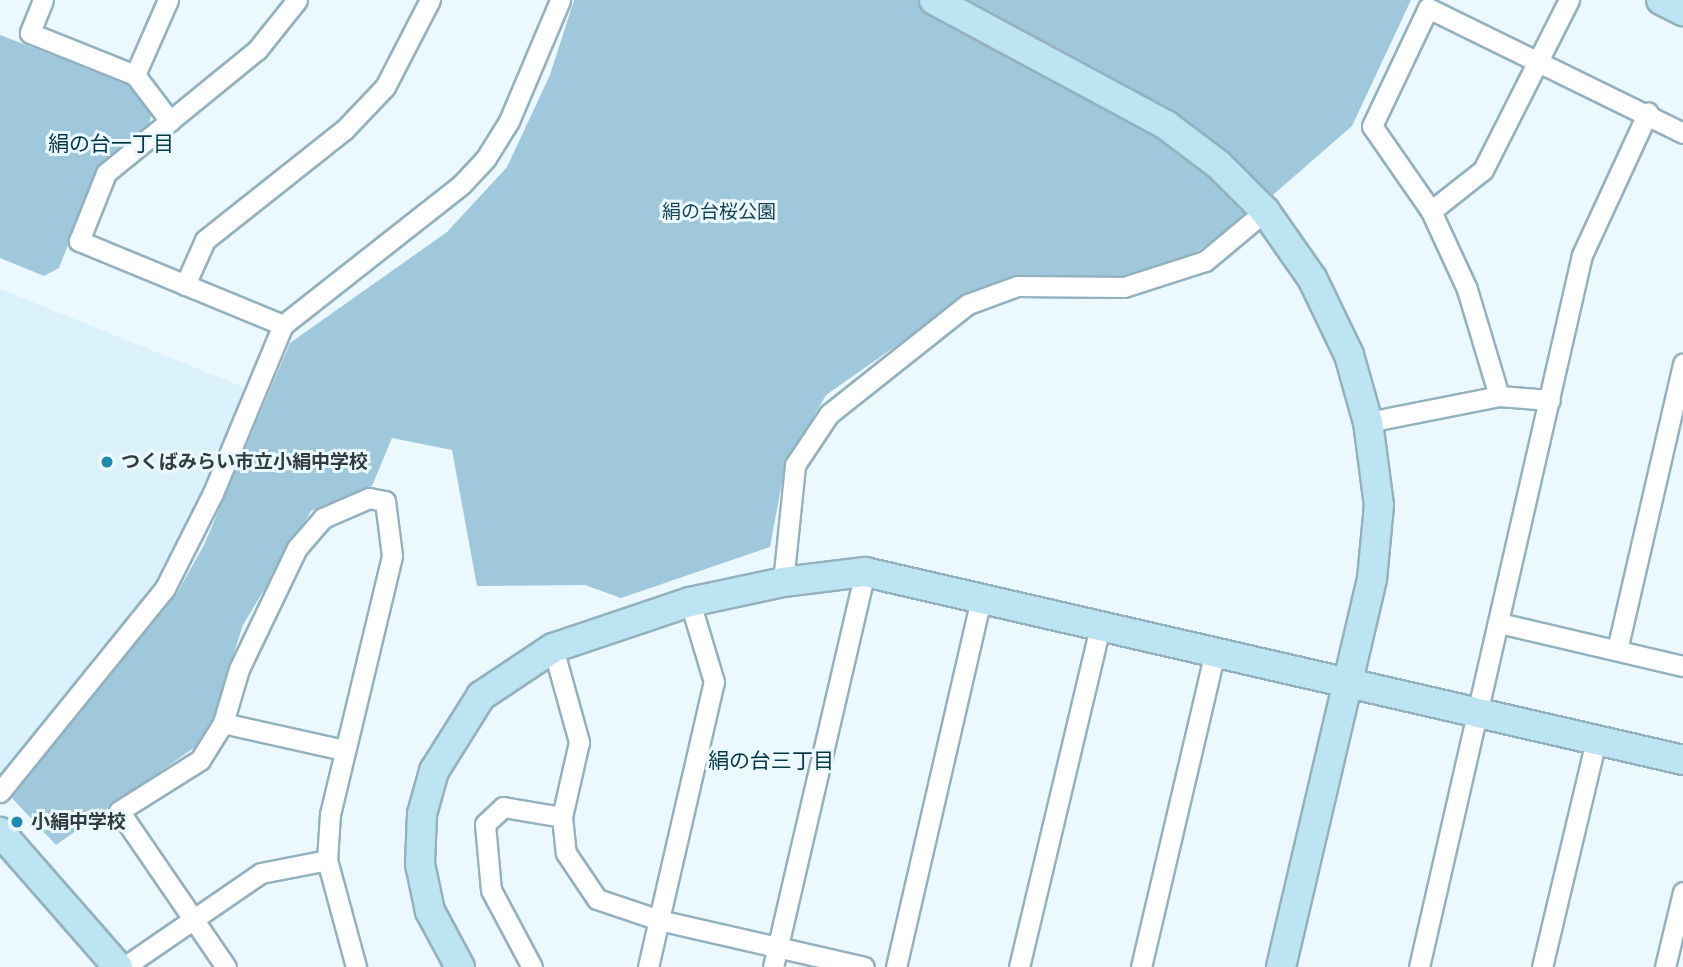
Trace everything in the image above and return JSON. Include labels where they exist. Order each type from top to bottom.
[{"type":"street","points":[[43,0],[30,33],[135,75],[170,121]]},
{"type":"street","points":[[135,75],[168,0]]},
{"type":"street","points":[[284,325],[79,241],[106,173],[257,50],[297,0]]},
{"type":"street","points":[[185,285],[205,240],[345,130],[384,87],[430,0]]},
{"type":"street","points":[[0,792],[164,588],[214,493],[284,325],[461,185],[486,158],[560,0]]},
{"type":"street","points":[[934,0],[1166,125],[1265,211],[1312,278],[1349,355],[1368,422],[1379,505],[1371,579],[1281,967]]},
{"type":"street","points":[[1431,211],[1483,170],[1541,61],[1569,0]]},
{"type":"street","points":[[1661,0],[1683,11]]},
{"type":"street","points":[[1499,396],[1467,289],[1431,211],[1372,126],[1428,8],[1648,112],[1683,134]]},
{"type":"street","points":[[1419,967],[1582,256],[1648,112]]},
{"type":"street","points":[[783,582],[795,465],[829,414],[968,304],[1017,286],[1124,287],[1205,261],[1265,211]]},
{"type":"street","points":[[1617,650],[1683,364]]},
{"type":"street","points":[[1368,422],[1499,396],[1550,400]]},
{"type":"street","points":[[226,967],[190,919],[119,811],[200,760],[223,723],[239,669],[297,548],[323,518],[369,498],[385,501],[392,556],[344,750],[327,860],[356,967]]},
{"type":"street","points":[[773,967],[865,572]]},
{"type":"street","points":[[460,967],[430,911],[420,864],[422,814],[434,771],[481,696],[553,648],[690,602],[783,582],[865,572],[1478,710],[1683,760]]},
{"type":"street","points":[[896,967],[981,599]]},
{"type":"street","points":[[648,967],[714,681],[690,602]]},
{"type":"street","points":[[1499,623],[1683,666]]},
{"type":"street","points":[[1020,967],[1101,624]]},
{"type":"street","points":[[553,648],[579,742],[562,817],[566,853],[597,899],[659,920],[778,945],[864,967]]},
{"type":"street","points":[[1141,967],[1215,652]]},
{"type":"street","points":[[223,723],[344,750]]},
{"type":"street","points":[[1542,967],[1596,740]]},
{"type":"street","points":[[532,967],[491,890],[485,824],[503,807],[562,817]]},
{"type":"street","points":[[0,832],[118,967]]},
{"type":"street","points":[[124,967],[190,919],[261,873],[327,860]]},
{"type":"street","points":[[1665,967],[1683,892]]},
{"type":"shaded area","name":"つくばみらい市立小絹中学校","points":[[0,289],[246,388],[182,536],[143,602],[0,778]]},
{"type":"green space","name":"絹の台桜公園","points":[[574,0],[1411,0],[1352,126],[1250,215],[1186,259],[1124,279],[963,299],[826,395],[785,466],[770,547],[621,598],[585,585],[477,586],[452,450],[392,438],[372,486],[311,511],[243,625],[209,731],[198,745],[56,845],[11,797],[177,593],[204,545],[290,343],[447,232],[507,167],[550,75]]},
{"type":"green space","points":[[0,35],[131,85],[152,112],[149,124],[96,173],[59,268],[44,276],[0,258]]},
{"type":"place","name":"つくばみらい市立小絹中学校","points":[[107,462]]},
{"type":"place","name":"小絹中学校","points":[[17,822]]},
{"type":"district","name":"絹の台一丁目","points":[[111,144]]},
{"type":"district","name":"絹の台三丁目","points":[[771,761]]}]
